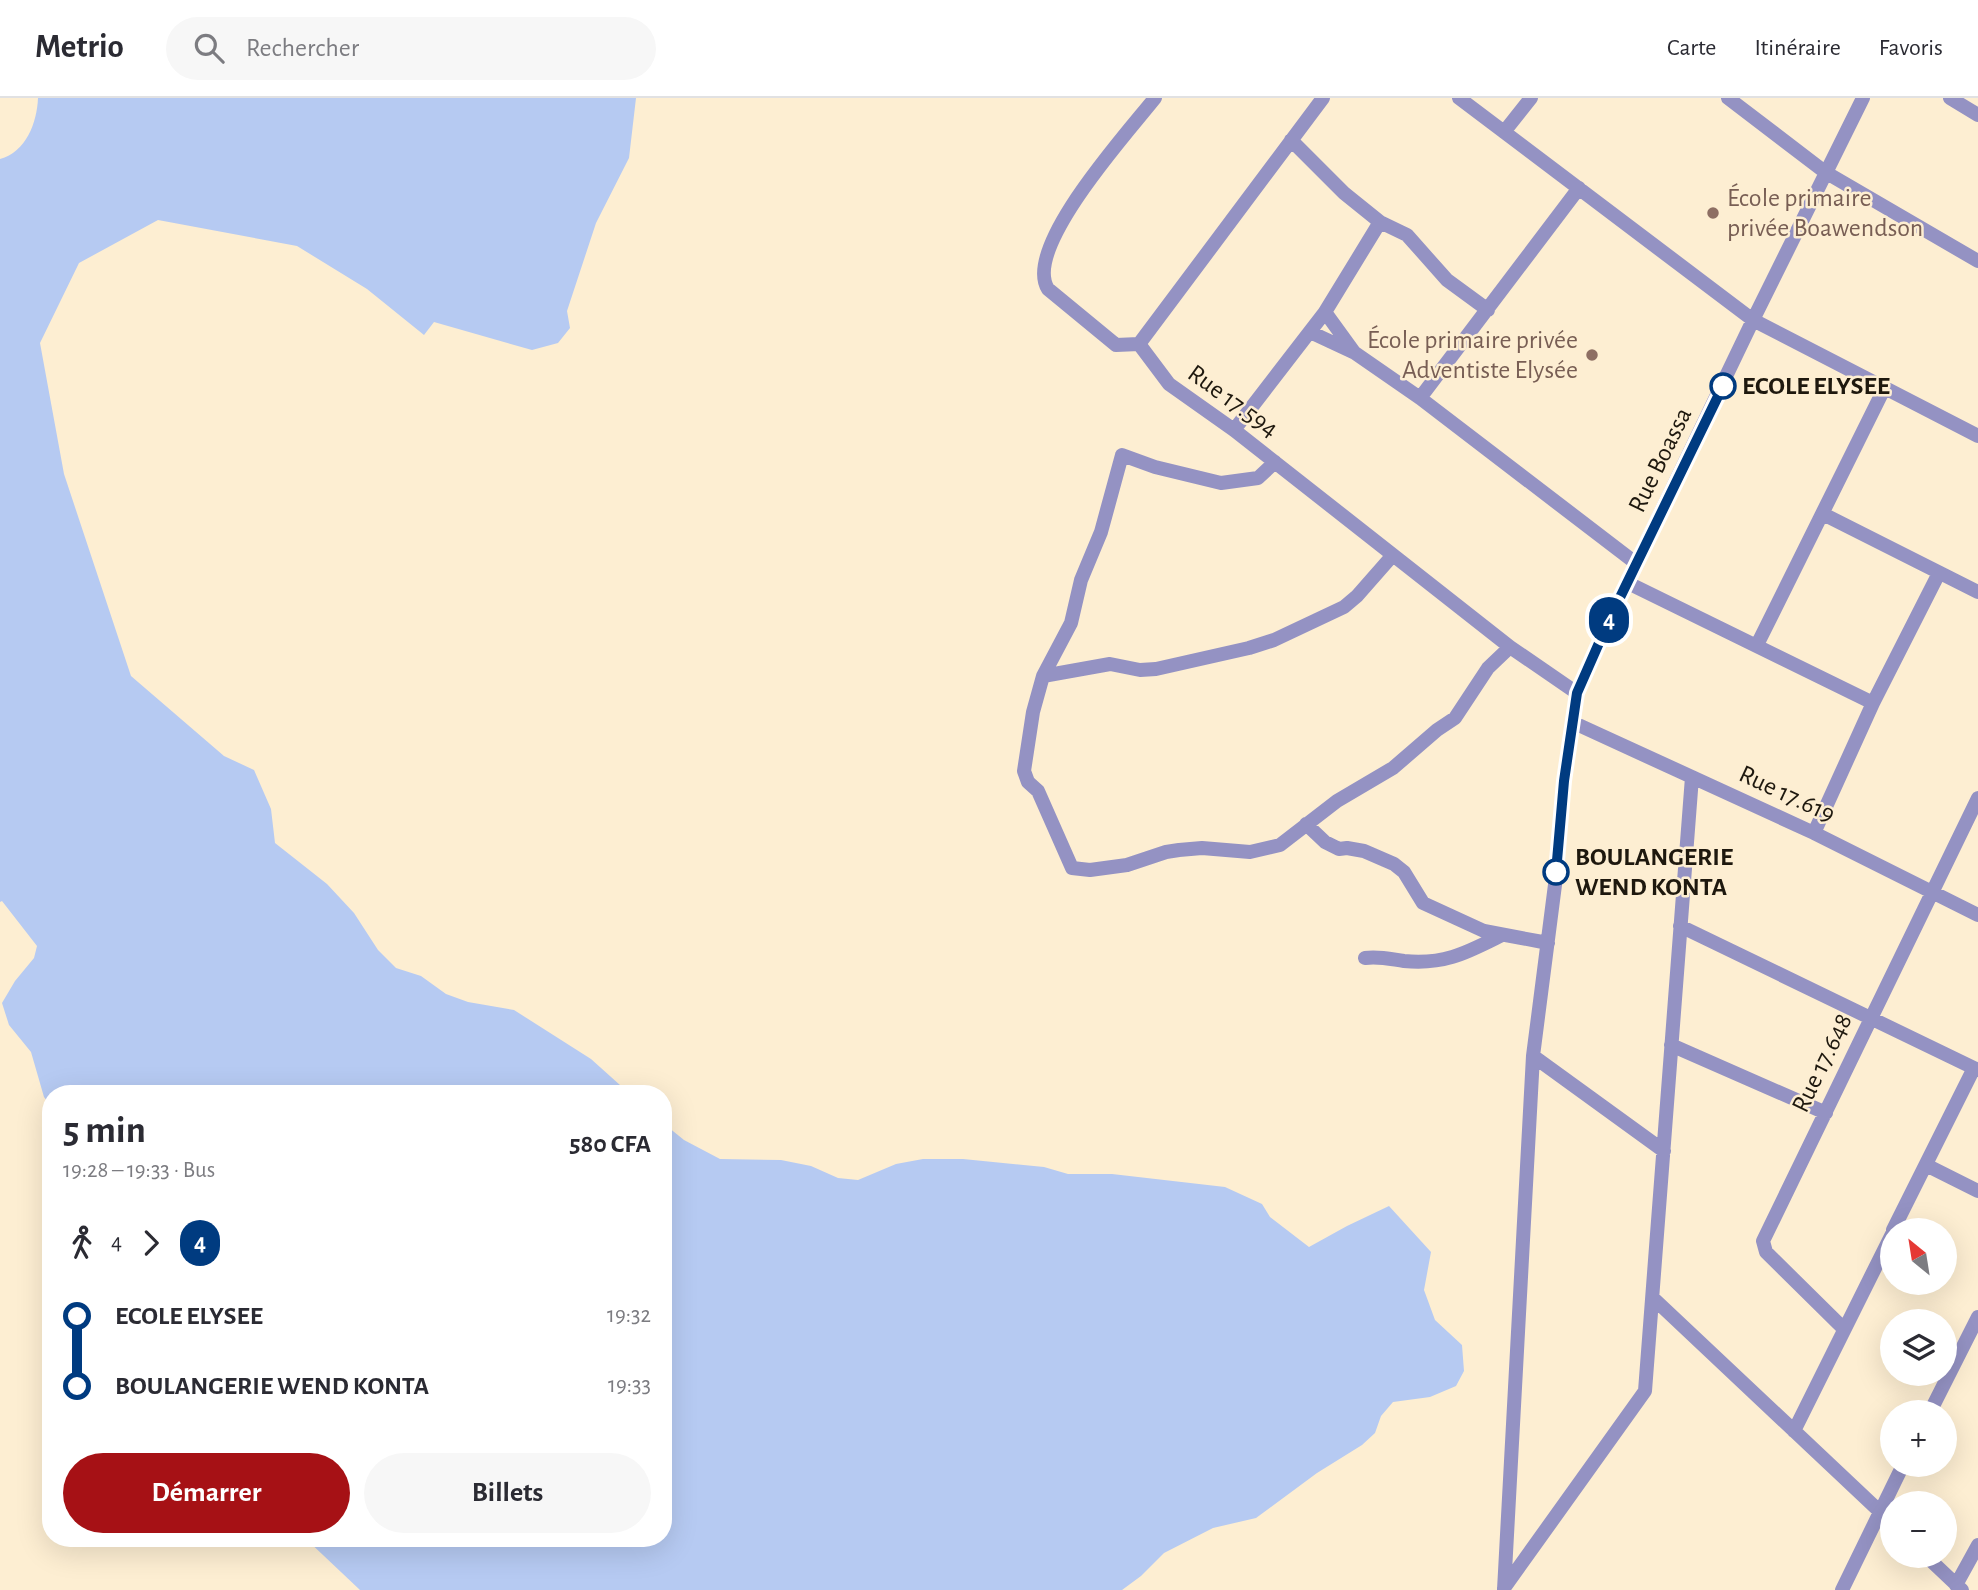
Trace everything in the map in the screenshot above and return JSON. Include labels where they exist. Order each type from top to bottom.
[{"type":"street","points":[[1155,98],[1069,208],[1048,250],[1043,276],[1048,289],[1116,345],[1139,344],[1323,98]]},
{"type":"street","points":[[1459,98],[1753,320],[1978,436]]},
{"type":"street","points":[[1504,132],[1531,98]]},
{"type":"street","points":[[1728,98],[1825,172],[1978,261]]},
{"type":"street","name":"Rue Boassa","points":[[1504,1589],[1533,1056],[1548,943],[1564,781],[1577,693],[1753,320],[1863,98]]},
{"type":"street","points":[[1950,98],[1978,115]]},
{"type":"street","points":[[1291,139],[1344,193],[1380,222],[1407,235],[1447,280],[1488,310]]},
{"type":"street","points":[[1420,398],[1579,188]]},
{"type":"street","points":[[1234,430],[1325,312],[1380,222]]},
{"type":"street","points":[[1325,312],[1355,353]]},
{"type":"street","points":[[1310,332],[1355,353],[1420,398],[1637,564]]},
{"type":"street","name":"Rue 17.594","points":[[1139,344],[1169,384],[1234,430],[1510,647],[1577,693]]},
{"type":"street","points":[[1756,645],[1824,514],[1884,389]]},
{"type":"street","points":[[1275,462],[1258,478],[1221,483],[1155,467],[1122,455],[1101,532],[1081,580],[1071,623],[1042,676],[1033,712],[1024,771],[1028,782],[1038,791],[1072,868],[1090,870],[1127,865],[1179,850],[1202,848],[1250,852],[1280,845],[1337,801],[1393,768],[1455,718],[1488,668],[1510,647]]},
{"type":"street","points":[[1824,514],[1978,592]]},
{"type":"street","points":[[1042,676],[1110,664],[1140,670],[1156,669],[1274,640],[1344,607],[1393,555]]},
{"type":"street","points":[[1814,833],[1873,703],[1939,573]]},
{"type":"street","points":[[1628,583],[1873,703]]},
{"type":"street","name":"Rue 17.619","points":[[1572,722],[1814,833],[1978,915]]},
{"type":"street","points":[[1504,1589],[1645,1393],[1692,777]]},
{"type":"street","name":"Rue 17.648","points":[[1844,1329],[1766,1252],[1763,1246],[1765,1235],[1978,798]]},
{"type":"street","points":[[1306,824],[1325,842],[1339,849],[1364,851],[1394,864],[1404,872],[1423,903],[1500,936],[1548,943]]},
{"type":"street","points":[[1681,926],[1976,1069],[1900,1218]]},
{"type":"street","points":[[1365,958],[1380,956],[1406,961],[1450,960],[1500,936]]},
{"type":"street","points":[[1671,1045],[1826,1113]]},
{"type":"street","points":[[1533,1056],[1664,1151]]},
{"type":"street","points":[[1926,1165],[1978,1191]]},
{"type":"street","points":[[1794,1431],[1880,1258]]},
{"type":"street","points":[[1653,1298],[1879,1511]]},
{"type":"street","points":[[1936,1400],[1978,1317]]},
{"type":"street","points":[[1842,1590],[1897,1477]]},
{"type":"street","points":[[1939,1568],[1959,1587],[1978,1545]]},
{"type":"water","points":[[38,98],[636,98],[629,158],[596,223],[567,311],[570,328],[558,343],[532,350],[434,322],[424,335],[367,289],[297,246],[158,220],[79,263],[40,343],[64,474],[131,676],[224,756],[254,770],[271,809],[275,843],[327,884],[354,913],[378,950],[396,968],[421,976],[446,994],[468,1002],[514,1010],[591,1059],[620,1085],[42,1085],[42,1090],[31,1052],[9,1025],[2,1003],[15,981],[34,958],[37,946],[2,901],[0,902],[0,159],[17,150],[23,143],[35,117]]},
{"type":"water","points":[[672,1130],[684,1140],[720,1159],[781,1160],[811,1166],[838,1178],[858,1180],[896,1164],[923,1159],[963,1159],[1044,1167],[1068,1174],[1112,1174],[1225,1187],[1262,1204],[1270,1217],[1309,1247],[1389,1206],[1431,1252],[1424,1290],[1435,1320],[1462,1345],[1464,1371],[1456,1386],[1430,1397],[1393,1402],[1381,1416],[1375,1433],[1362,1445],[1317,1473],[1256,1518],[1213,1528],[1164,1553],[1122,1590],[360,1590],[315,1547],[672,1547]]},
{"type":"bus line","name":"4","points":[[1556,872],[1564,781],[1577,693],[1610,618],[1723,386]]},
{"type":"place","name":"École primaire privée Boawendson","points":[[1713,213]]},
{"type":"place","name":"École primaire privée Adventiste Elysée","points":[[1592,355]]},
{"type":"place","name":"ECOLE ELYSEE","points":[[1723,386]]},
{"type":"place","name":"BOULANGERIE WEND KONTA","points":[[1556,872]]}]
